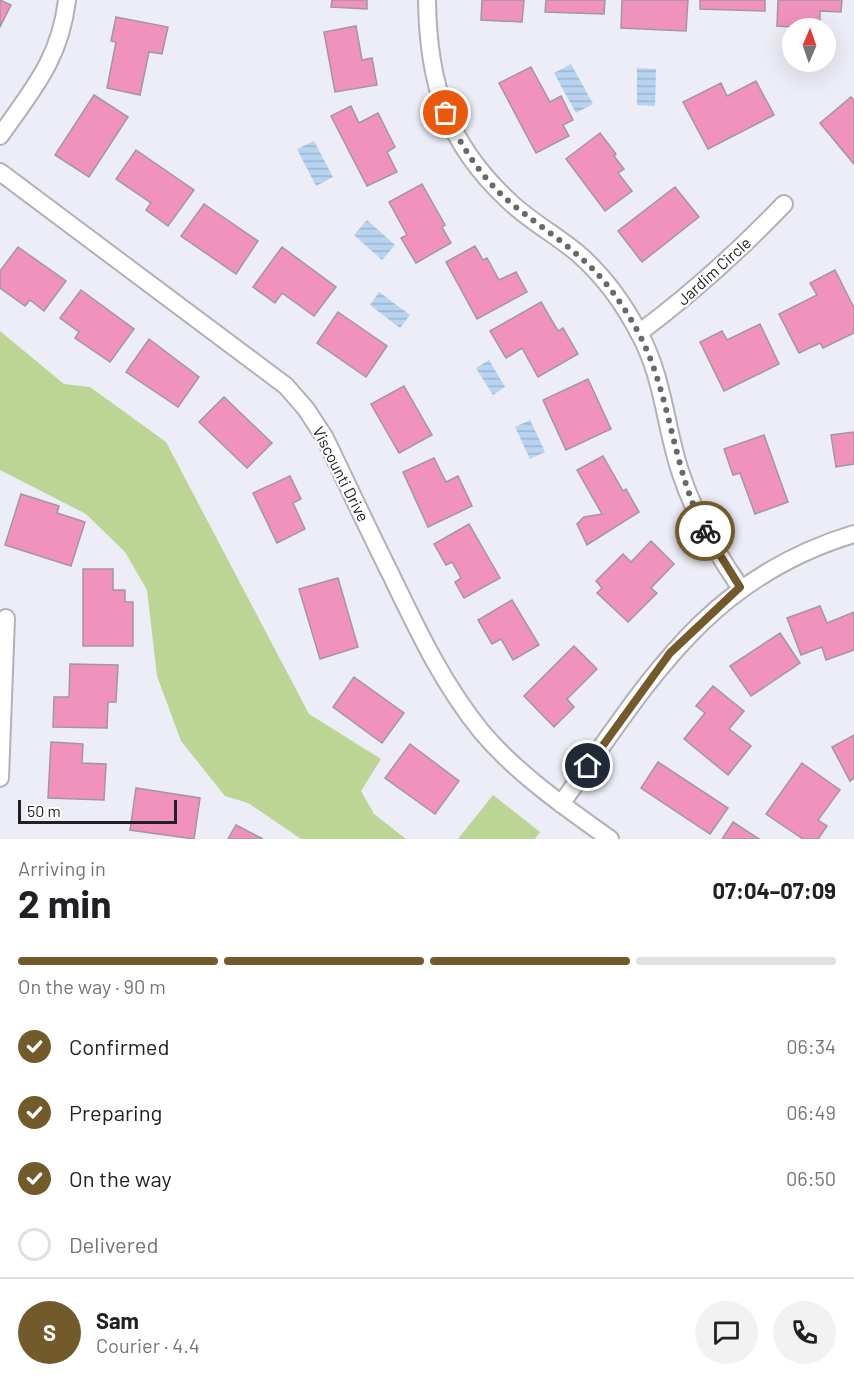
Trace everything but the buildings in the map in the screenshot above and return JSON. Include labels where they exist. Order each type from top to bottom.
[{"type":"street","points":[[0,136],[50,65],[59,42],[68,0]]},
{"type":"street","points":[[427,0],[428,46],[437,91],[455,134],[480,172],[511,203],[582,257],[613,292],[639,333],[653,365],[680,470],[694,509],[714,549],[740,587]]},
{"type":"street","name":"Viscounti Drive","points":[[0,172],[286,386],[306,409],[325,438],[417,630],[457,699],[482,732],[512,762],[561,804],[610,839]]},
{"type":"street","name":"Jardim Circle","points":[[639,333],[672,308],[747,243],[784,204]]},
{"type":"street","points":[[561,804],[670,653],[740,587],[786,559],[854,534]]},
{"type":"street","points":[[0,778],[6,618]]},
{"type":"green space","points":[[0,331],[64,384],[90,387],[166,442],[309,714],[381,759],[361,791],[374,814],[406,839],[301,839],[248,803],[225,796],[181,741],[157,676],[147,590],[125,552],[86,514],[0,470]]},
{"type":"green space","points":[[493,795],[540,832],[535,839],[458,839]]},
{"type":"water","points":[[571,64],[593,104],[576,113],[554,73]]},
{"type":"water","points":[[637,68],[656,69],[655,106],[637,105]]},
{"type":"water","points":[[314,141],[333,177],[316,186],[297,149]]},
{"type":"water","points":[[367,220],[395,245],[382,260],[354,235]]},
{"type":"water","points":[[379,292],[410,315],[400,328],[370,305]]},
{"type":"water","points":[[489,360],[505,387],[493,395],[476,368]]},
{"type":"water","points":[[530,420],[545,452],[530,459],[515,427]]},
{"type":"way so far","points":[[446,113],[455,134],[480,172],[511,203],[582,257],[613,292],[639,333],[664,399],[680,470],[694,509],[705,531]]},
{"type":"route","points":[[588,766],[670,653],[704,618],[740,587],[714,549],[705,531]]}]
